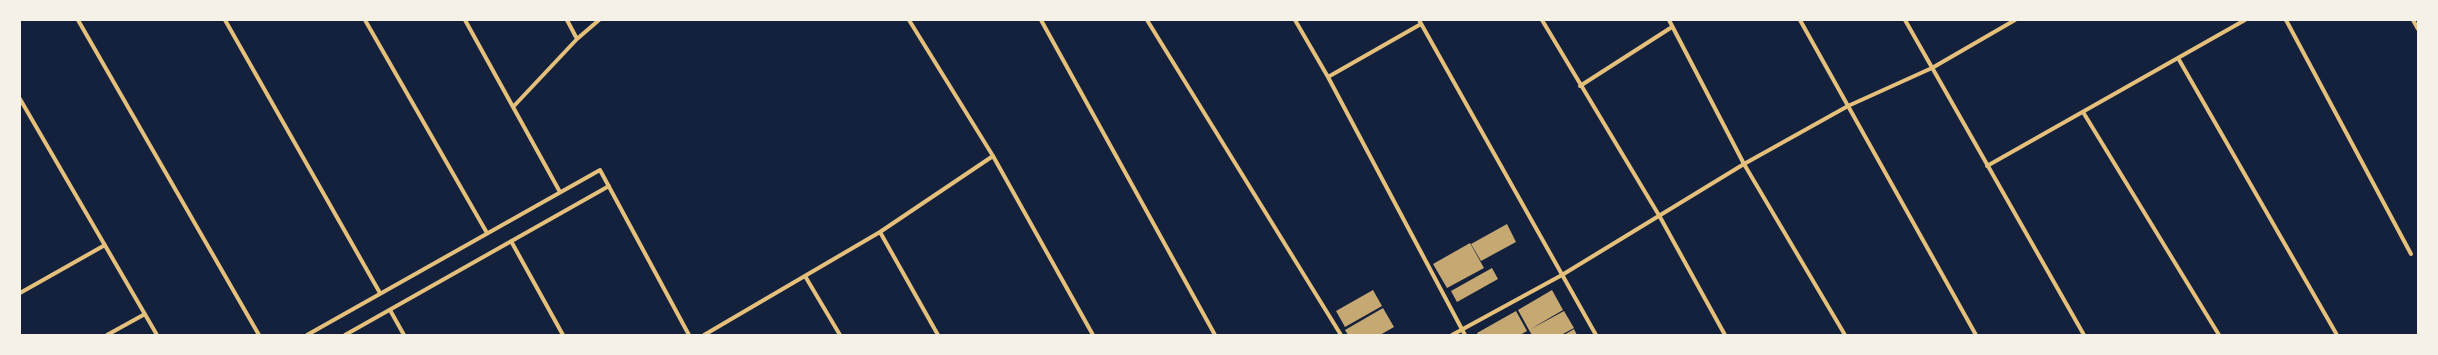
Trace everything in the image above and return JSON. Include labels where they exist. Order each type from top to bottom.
[{"type":"street","points":[[78,20],[259,335]]},
{"type":"street","points":[[225,20],[380,294]]},
{"type":"street","points":[[365,20],[487,233]]},
{"type":"street","points":[[465,20],[560,192]]},
{"type":"street","points":[[567,20],[577,39]]},
{"type":"street","points":[[513,107],[577,39],[599,20]]},
{"type":"street","points":[[909,20],[993,156],[1093,335]]},
{"type":"street","points":[[1042,20],[1214,335]]},
{"type":"street","points":[[1147,20],[1341,335]]},
{"type":"street","points":[[1295,20],[1328,77],[1465,335]]},
{"type":"street","points":[[1542,20],[1580,86],[1660,217],[1726,335]]},
{"type":"street","points":[[1669,20],[1744,164],[1845,335]]},
{"type":"street","points":[[1800,20],[1976,335]]},
{"type":"street","points":[[1905,20],[2084,335]]},
{"type":"street","points":[[1452,335],[1562,276],[1744,164],[1848,106],[1932,68],[2015,20]]},
{"type":"street","points":[[1987,166],[2245,20]]},
{"type":"street","points":[[2286,20],[2411,254]]},
{"type":"street","points":[[2413,20],[2418,29]]},
{"type":"street","points":[[1328,77],[1420,22],[1596,335]]},
{"type":"street","points":[[1580,86],[1672,27]]},
{"type":"street","points":[[2178,58],[2337,335]]},
{"type":"street","points":[[20,99],[157,335]]},
{"type":"street","points":[[2083,112],[2219,335]]},
{"type":"street","points":[[704,335],[880,232],[993,156]]},
{"type":"street","points":[[307,335],[600,170],[689,335]]},
{"type":"street","points":[[346,335],[609,186]]},
{"type":"street","points":[[880,232],[938,335]]},
{"type":"street","points":[[511,241],[563,335]]},
{"type":"street","points":[[21,290],[105,245]]},
{"type":"street","points":[[805,276],[840,335]]},
{"type":"street","points":[[390,310],[404,335]]},
{"type":"street","points":[[107,335],[145,314]]},
{"type":"building","points":[[1507,224],[1516,242],[1481,261],[1471,244]]},
{"type":"building","points":[[1470,243],[1484,268],[1447,288],[1433,264]]},
{"type":"building","points":[[1492,268],[1498,279],[1457,302],[1451,291]]},
{"type":"building","points":[[1373,290],[1382,306],[1345,327],[1336,311]]},
{"type":"building","points":[[1552,290],[1563,310],[1529,330],[1518,310]]},
{"type":"building","points":[[1383,308],[1394,327],[1380,335],[1348,335],[1345,330]]},
{"type":"building","points":[[1516,311],[1527,331],[1520,335],[1478,335],[1477,333]]},
{"type":"building","points":[[1564,311],[1574,328],[1561,335],[1532,335],[1529,330]]},
{"type":"building","points":[[1574,329],[1577,335],[1564,335]]}]
